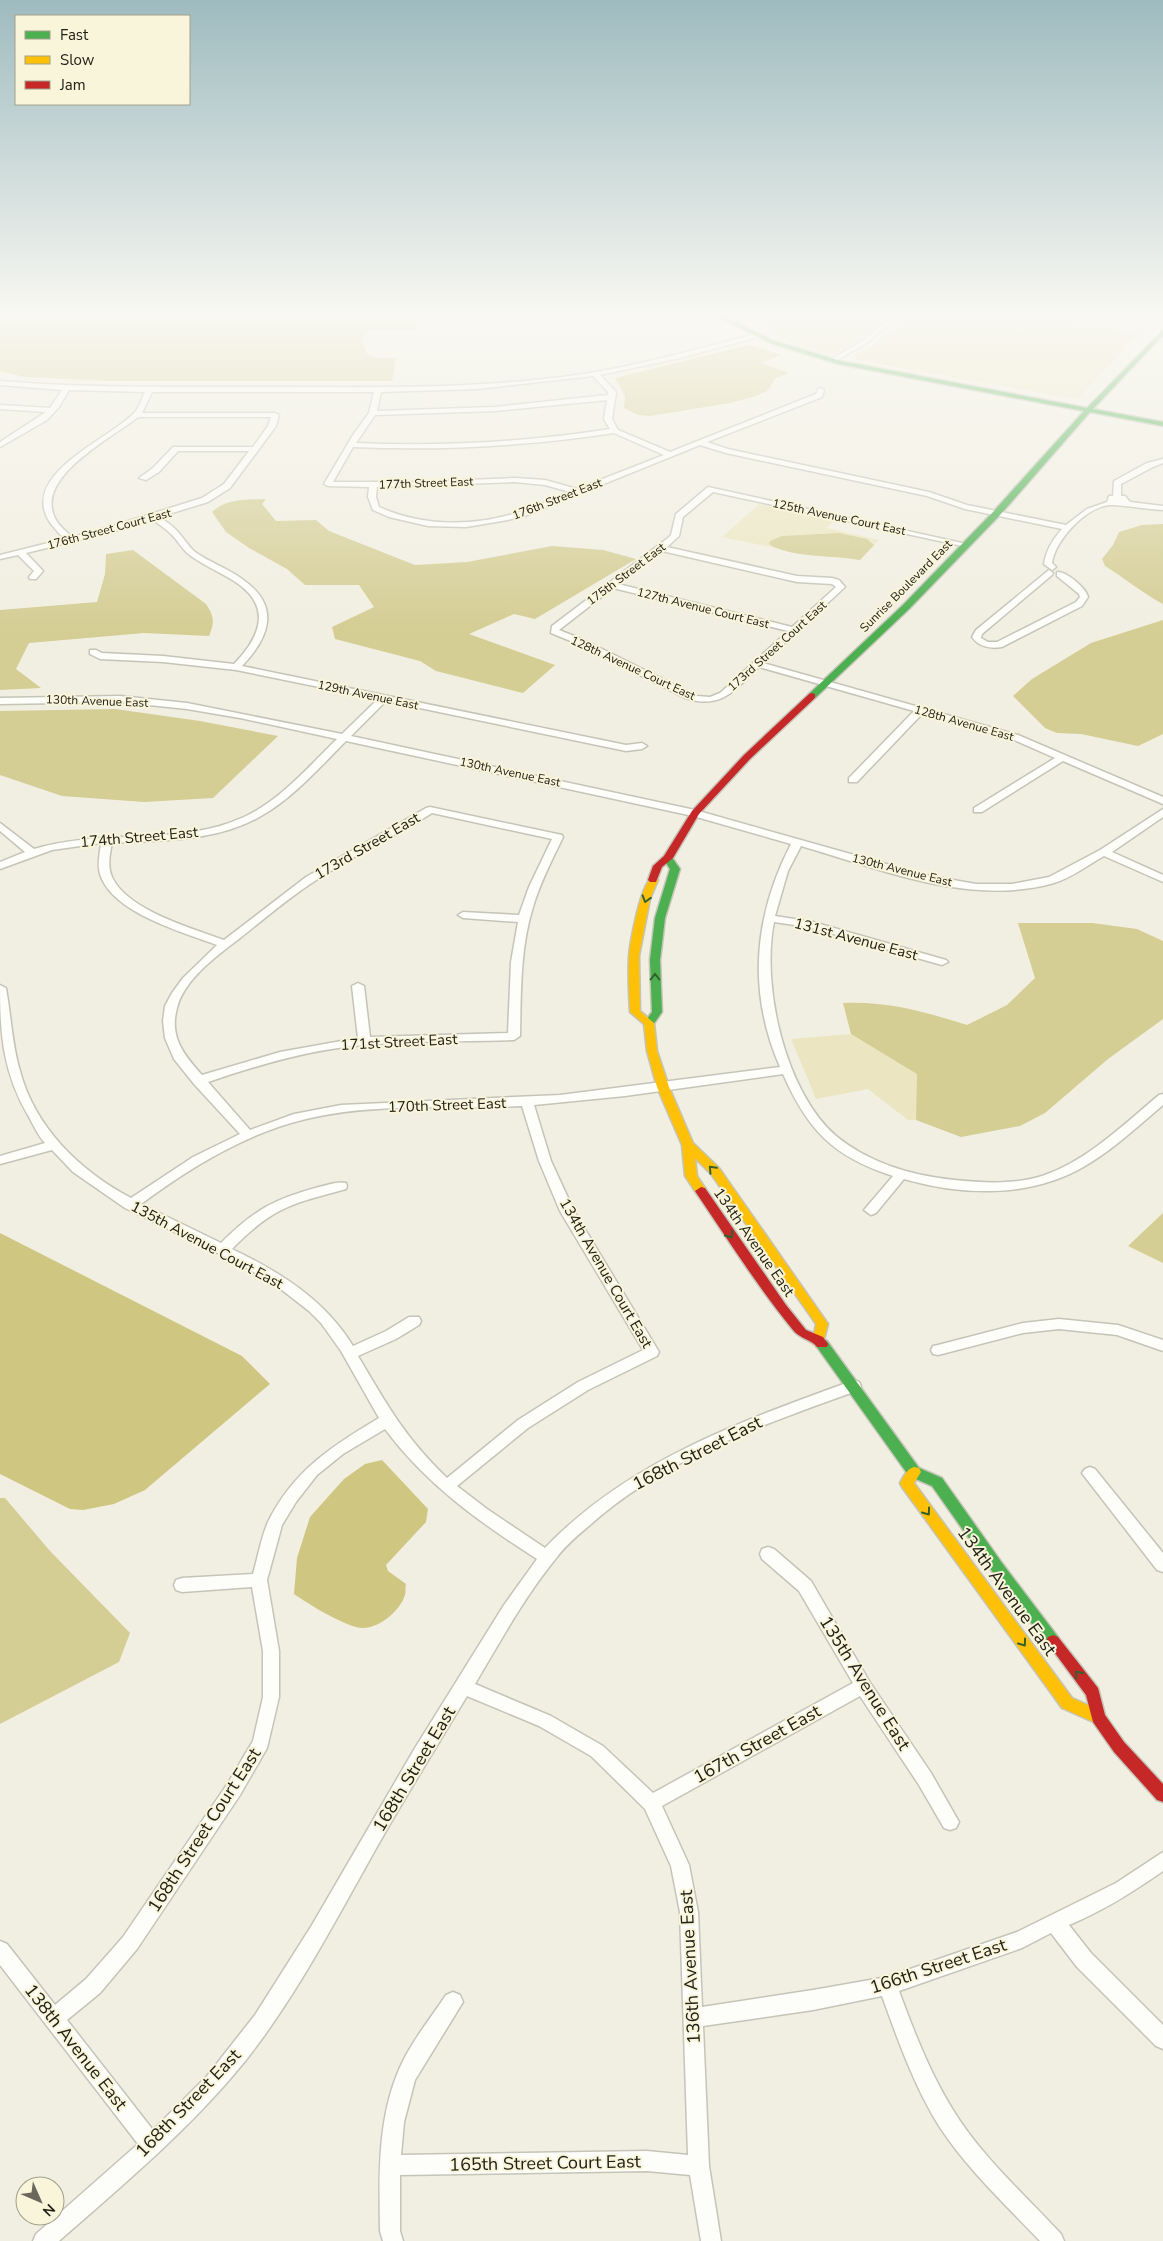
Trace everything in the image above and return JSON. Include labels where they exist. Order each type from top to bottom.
[{"type":"street","points":[[0,445],[40,421]]},
{"type":"street","points":[[70,540],[51,520],[46,501],[51,485],[66,466],[130,421]]},
{"type":"street","points":[[143,478],[156,470],[176,450],[256,449],[274,421]]},
{"type":"street","points":[[367,421],[352,445],[388,447],[470,445],[572,437],[615,431],[671,454]]},
{"type":"street","points":[[609,421],[615,431]]},
{"type":"street","name":"176th Street East","points":[[373,485],[372,498],[376,508],[403,520],[424,524],[499,520],[519,515],[755,421]]},
{"type":"street","name":"Sunrise Boulevard East","points":[[649,1023],[635,1012],[634,956],[645,899],[658,866],[668,858],[695,813],[741,764],[906,607],[967,545],[1079,421]]},
{"type":"street","points":[[1145,421],[1163,424]]},
{"type":"street","points":[[701,442],[726,451],[929,494],[965,507],[1068,528]]},
{"type":"street","name":"177th Street East","points":[[352,445],[328,484],[373,485],[524,479],[558,484],[577,492]]},
{"type":"street","name":"176th Street Court East","points":[[0,557],[70,540],[192,506],[227,486],[256,449]]},
{"type":"street","points":[[1115,500],[1117,482],[1150,465],[1163,461]]},
{"type":"street","name":"125th Avenue Court East","points":[[711,489],[967,545]]},
{"type":"street","name":"175th Street East","points":[[556,633],[554,628],[674,536],[679,516],[711,489]]},
{"type":"street","points":[[1050,570],[1048,554],[1068,528],[1089,511],[1115,500],[1126,500],[1126,504],[1163,508]]},
{"type":"street","points":[[154,517],[173,531],[186,549],[240,582],[258,599],[265,616],[264,625],[249,655],[236,667]]},
{"type":"street","name":"173rd Street Court East","points":[[660,548],[797,579],[832,581],[841,587],[723,695],[711,700]]},
{"type":"street","points":[[20,552],[39,571],[33,577]]},
{"type":"street","points":[[1050,570],[1064,570],[1064,573],[1060,574],[1083,593],[1084,597],[1080,604],[998,645],[986,644],[978,640],[976,637],[980,632],[1050,570]]},
{"type":"street","name":"127th Avenue Court East","points":[[611,586],[794,630]]},
{"type":"street","name":"128th Avenue Court East","points":[[556,633],[581,642],[688,696],[695,699],[711,700]]},
{"type":"street","name":"129th Avenue East","points":[[93,652],[100,656],[163,659],[236,667],[626,748],[642,746]]},
{"type":"street","name":"128th Avenue East","points":[[757,664],[995,730],[1063,757],[1163,801]]},
{"type":"street","name":"174th Street East","points":[[0,866],[32,852],[80,842],[180,836],[213,830],[247,820],[276,804],[384,698]]},
{"type":"street","name":"130th Avenue East","points":[[0,701],[91,699],[139,701],[187,706],[240,715],[346,736],[695,813],[797,843],[947,882],[976,886],[1012,887],[1052,880],[1104,852],[1163,812]]},
{"type":"street","points":[[853,780],[920,710]]},
{"type":"street","points":[[978,810],[1063,757]]},
{"type":"street","name":"173rd Street East","points":[[225,944],[310,879],[364,847],[400,830],[430,810],[558,837],[535,886],[524,919]]},
{"type":"street","points":[[0,826],[32,852]]},
{"type":"street","points":[[107,841],[104,863],[106,876],[114,890],[130,903],[160,919],[225,944],[188,977],[176,994],[168,1013],[173,1046],[178,1056],[248,1135]]},
{"type":"street","points":[[797,843],[775,890],[764,952],[765,986],[773,1032],[786,1070],[801,1100],[821,1128],[844,1147],[900,1176],[938,1183],[982,1187],[1023,1185],[1048,1178],[1088,1159],[1163,1098]]},
{"type":"street","points":[[1104,852],[1163,879]]},
{"type":"street","points":[[663,1087],[652,1051],[649,1023],[657,1012],[655,960],[660,918],[676,869],[668,858]]},
{"type":"street","points":[[463,915],[524,919]]},
{"type":"street","name":"131st Avenue East","points":[[769,918],[808,924],[942,962]]},
{"type":"street","name":"171st Street East","points":[[198,1080],[245,1064],[292,1053],[364,1042],[514,1036],[516,976],[524,919]]},
{"type":"street","points":[[358,986],[364,1042]]},
{"type":"street","name":"135th Avenue Court East","points":[[0,988],[12,1069],[23,1098],[35,1121],[52,1145],[88,1178],[130,1205],[223,1250],[279,1280],[315,1308],[338,1334],[351,1353],[388,1420],[416,1459],[483,1517],[548,1558]]},
{"type":"street","name":"170th Street East","points":[[130,1205],[171,1175],[208,1153],[248,1135],[313,1113],[346,1108],[527,1102],[663,1087],[786,1070]]},
{"type":"street","name":"134th Avenue East","points":[[663,1087],[688,1145],[692,1176],[782,1308],[802,1333],[819,1340],[822,1324],[715,1171],[688,1145]]},
{"type":"street","name":"134th Avenue Court East","points":[[446,1486],[523,1424],[583,1386],[652,1352],[567,1211],[545,1160],[527,1102]]},
{"type":"street","points":[[0,1160],[52,1145]]},
{"type":"street","points":[[871,1210],[900,1176]]},
{"type":"street","points":[[223,1250],[252,1221],[269,1209],[288,1201],[341,1186]]},
{"type":"street","points":[[351,1353],[392,1335],[414,1321]]},
{"type":"street","points":[[938,1350],[1023,1328],[1059,1324],[1118,1330],[1163,1346]]},
{"type":"street","points":[[819,1340],[854,1386],[914,1472]]},
{"type":"street","name":"168th Street East","points":[[43,2241],[152,2145],[207,2090],[260,2024],[306,1952],[524,1585],[565,1538],[602,1506],[665,1465],[713,1441],[767,1418],[854,1386]]},
{"type":"street","name":"168th Street Court East","points":[[53,2019],[93,1986],[130,1943],[234,1789],[261,1743],[271,1697],[271,1660],[259,1580],[275,1524],[312,1470],[338,1450],[388,1420]]},
{"type":"street","name":"134th Avenue East","points":[[1098,1717],[1067,1703],[907,1484],[914,1472],[938,1482],[997,1567],[1093,1693],[1098,1717],[1119,1747],[1163,1795]]},
{"type":"street","points":[[1090,1473],[1161,1561]]},
{"type":"street","name":"135th Avenue East","points":[[768,1554],[805,1586],[863,1686],[950,1822]]},
{"type":"street","points":[[182,1585],[259,1580]]},
{"type":"street","name":"167th Street East","points":[[651,1803],[863,1686]]},
{"type":"street","name":"136th Avenue East","points":[[464,1687],[545,1721],[597,1751],[651,1803],[680,1865],[686,1888],[689,1912],[699,2166],[712,2241]]},
{"type":"street","name":"166th Street East","points":[[694,2018],[813,2000],[888,1986],[1002,1947],[1052,1922],[1099,1902],[1163,1861]]},
{"type":"street","points":[[1052,1922],[1066,1935],[1084,1960],[1163,2039]]},
{"type":"street","name":"138th Avenue East","points":[[0,1950],[152,2145]]},
{"type":"street","points":[[888,1986],[909,2044],[956,2132],[987,2170],[1054,2241]]},
{"type":"street","points":[[393,2241],[390,2231],[390,2165],[394,2118],[402,2086],[417,2054],[453,2002]]},
{"type":"street","name":"165th Street Court East","points":[[390,2165],[647,2161],[699,2166]]},
{"type":"shaded area","points":[[266,499],[262,504],[276,521],[316,520],[329,531],[415,565],[467,562],[552,546],[603,550],[636,559],[535,619],[514,614],[469,634],[555,665],[523,693],[436,671],[420,661],[335,639],[332,627],[374,607],[359,585],[305,585],[287,569],[249,548],[226,532],[212,512],[230,502]]},
{"type":"shaded area","points":[[759,504],[835,520],[827,528],[879,540],[860,560],[794,552],[722,537]]},
{"type":"shaded area","points":[[1163,524],[1163,604],[1105,566],[1102,559],[1113,545],[1119,532],[1142,525]]},
{"type":"shaded area","points":[[839,533],[867,539],[874,545],[860,560],[788,552],[769,544],[770,541],[782,536]]},
{"type":"shaded area","points":[[133,550],[206,604],[213,619],[209,636],[144,633],[29,643],[16,669],[41,688],[0,690],[0,610],[97,602],[105,574],[106,554]]},
{"type":"shaded area","points":[[1163,620],[1163,734],[1138,746],[1081,734],[1057,733],[1045,728],[1013,696],[1032,679],[1091,643]]},
{"type":"shaded area","points":[[115,709],[200,721],[278,736],[213,798],[144,802],[62,796],[0,775],[0,711]]},
{"type":"shaded area","points":[[1018,923],[1092,923],[1137,929],[1163,941],[1163,1019],[1108,1059],[1045,1113],[1020,1126],[961,1137],[916,1120],[917,1074],[851,1034],[843,1003],[891,1006],[967,1025],[1007,1005],[1035,978]]},
{"type":"shaded area","points":[[851,1034],[918,1074],[916,1120],[908,1120],[868,1089],[816,1099],[791,1039]]},
{"type":"shaded area","points":[[1163,1213],[1163,1263],[1128,1246]]},
{"type":"shaded area","points":[[0,1233],[242,1356],[270,1384],[145,1490],[114,1504],[83,1510],[70,1509],[0,1474]]},
{"type":"shaded area","points":[[382,1460],[428,1509],[426,1522],[386,1565],[388,1571],[406,1584],[402,1602],[385,1620],[371,1627],[363,1628],[349,1625],[294,1594],[297,1558],[310,1517],[344,1479],[365,1464]]},
{"type":"shaded area","points":[[0,1498],[5,1498],[50,1551],[130,1633],[119,1662],[0,1724]]},
{"type":"traffic: fast","points":[[812,696],[906,607],[997,513],[1079,421]]},
{"type":"traffic: fast","points":[[1145,421],[1163,424]]},
{"type":"traffic: fast","points":[[649,1023],[657,1012],[655,960],[660,918],[675,869],[668,858]]},
{"type":"traffic: fast","points":[[822,1344],[914,1472],[937,1482],[997,1567],[1053,1641]]},
{"type":"traffic: slow","points":[[653,880],[645,899],[634,956],[635,1012],[649,1023],[652,1051],[663,1087],[688,1145],[691,1176],[701,1191]]},
{"type":"traffic: slow","points":[[688,1145],[715,1171],[822,1324],[819,1340]]},
{"type":"traffic: slow","points":[[914,1472],[907,1483],[1067,1703],[1098,1717]]},
{"type":"traffic: jam","points":[[653,880],[658,866],[668,858],[695,813],[747,757],[812,696]]},
{"type":"traffic: jam","points":[[701,1191],[782,1308],[802,1333],[819,1340],[822,1344]]},
{"type":"traffic: jam","points":[[1053,1641],[1093,1693],[1098,1717],[1119,1747],[1163,1795]]}]
